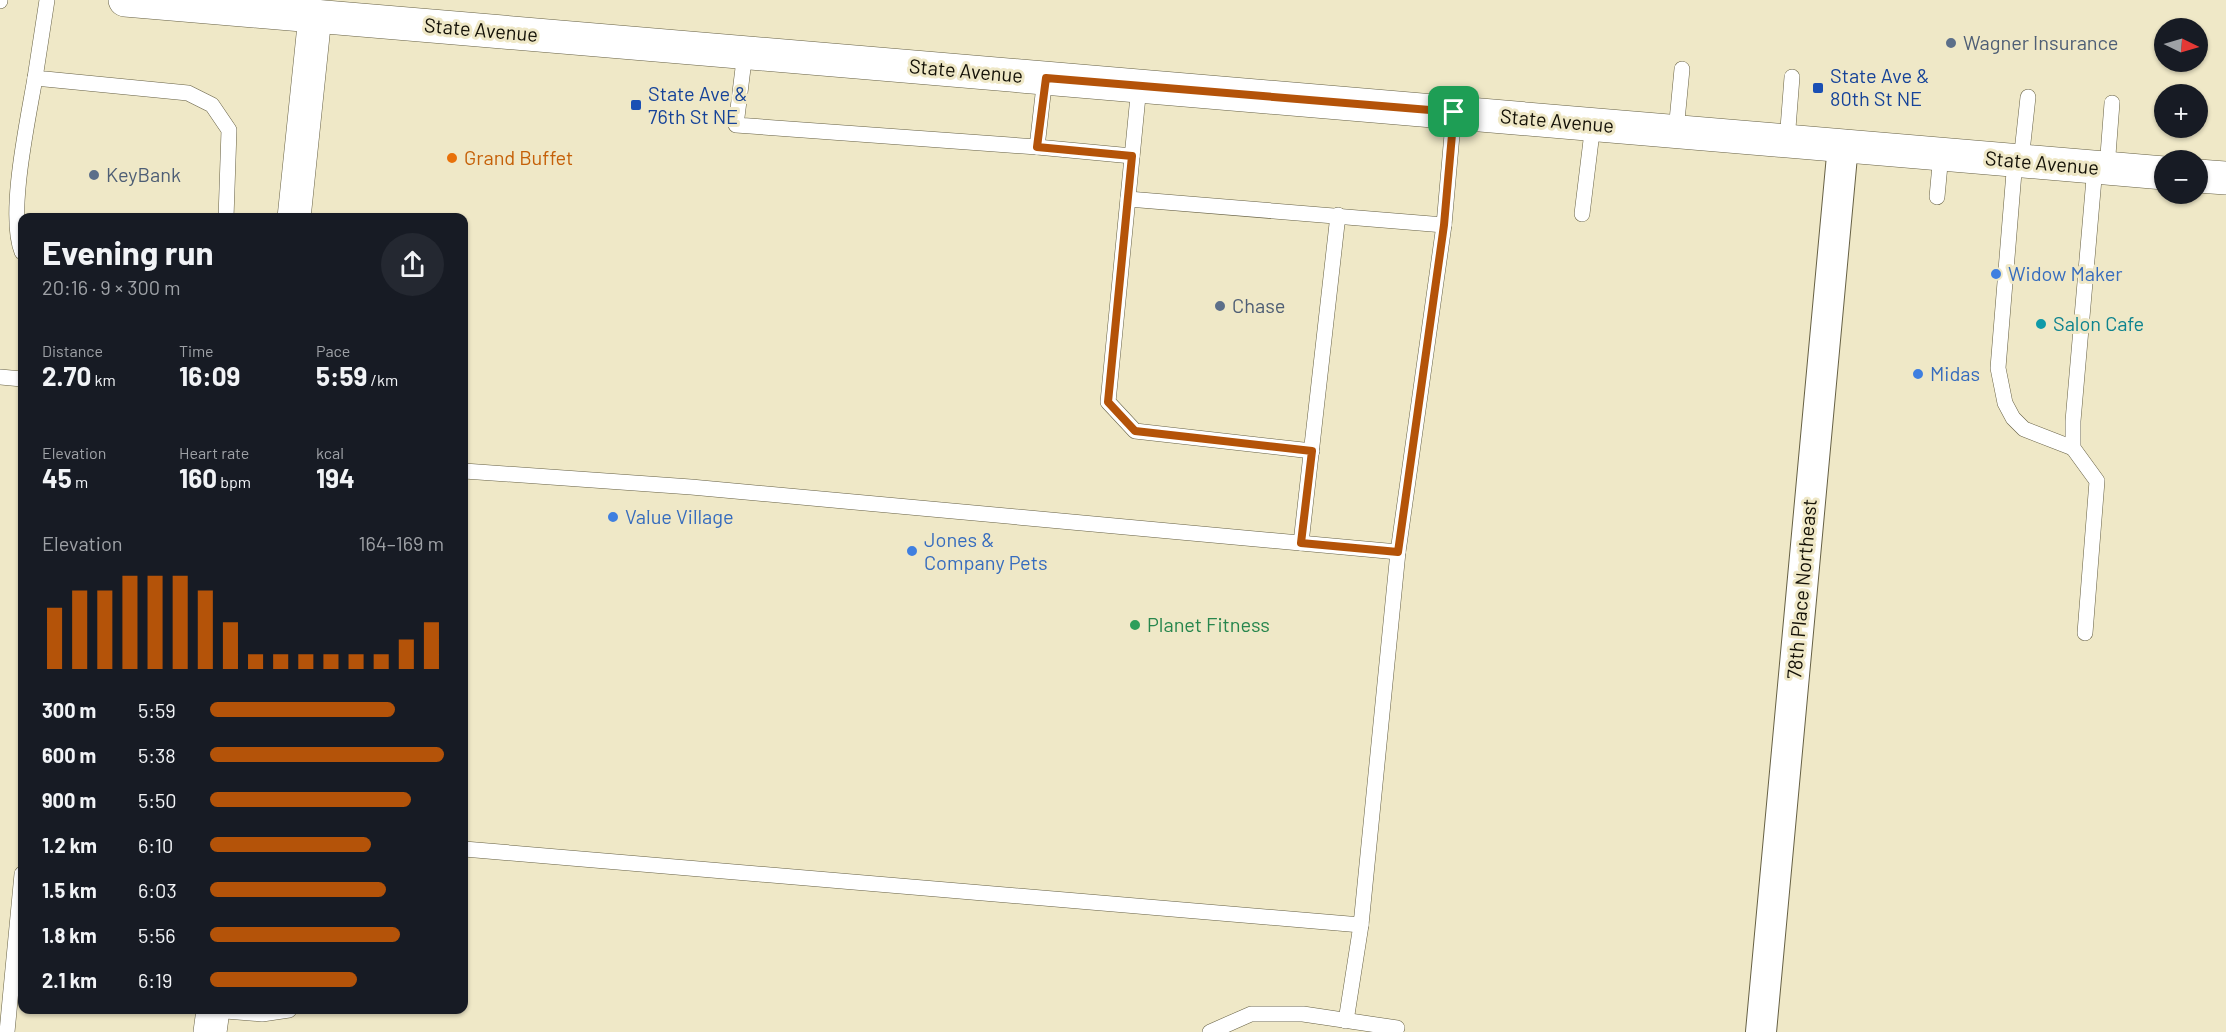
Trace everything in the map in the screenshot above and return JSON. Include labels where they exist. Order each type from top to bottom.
[{"type":"main road","name":"State Avenue","points":[[125,0],[325,11],[745,52],[2154,172]]},
{"type":"main road","points":[[295,213],[325,11]]},
{"type":"main road","points":[[2208,177],[2226,178]]},
{"type":"main road","points":[[210,1032],[212,1014]]},
{"type":"street","name":"78th Place Northeast","points":[[1761,1032],[1843,145]]},
{"type":"lane","points":[[18,241],[16,223],[23,154],[47,0]]},
{"type":"lane","points":[[745,52],[736,125],[1132,156]]},
{"type":"lane","points":[[1676,131],[1682,69]]},
{"type":"lane","points":[[1787,141],[1792,77]]},
{"type":"lane","points":[[35,78],[188,93],[212,105],[229,130],[226,213]]},
{"type":"lane","points":[[1037,147],[1046,78]]},
{"type":"lane","points":[[1139,86],[1108,402],[1135,431],[1312,451]]},
{"type":"lane","points":[[2028,97],[2018,160],[1998,368],[2005,403],[2013,418],[2024,429],[2073,448],[2097,481],[2085,633]]},
{"type":"lane","points":[[2073,448],[2073,421],[2101,168],[2112,103]]},
{"type":"lane","points":[[1346,1021],[1361,925],[1398,552],[1444,225],[1454,112]]},
{"type":"lane","points":[[1582,214],[1593,124]]},
{"type":"lane","points":[[1937,197],[1941,154]]},
{"type":"lane","points":[[1128,199],[1444,225]]},
{"type":"lane","points":[[1301,543],[1338,215]]},
{"type":"lane","points":[[0,377],[18,379]]},
{"type":"lane","points":[[468,471],[691,487],[1398,552]]},
{"type":"lane","points":[[468,849],[1361,925]]},
{"type":"lane","points":[[8,1032],[18,919]]},
{"type":"lane","points":[[1210,1032],[1251,1014],[1302,1014],[1396,1028]]},
{"type":"place","name":"Wagner Insurance","points":[[1951,43]]},
{"type":"place","name":"State Ave & 80th St NE","points":[[1818,88]]},
{"type":"place","name":"State Ave & 76th St NE","points":[[636,105]]},
{"type":"place","name":"Grand Buffet","points":[[452,158]]},
{"type":"place","name":"KeyBank","points":[[94,175]]},
{"type":"place","name":"Widow Maker","points":[[1996,274]]},
{"type":"place","name":"Chase","points":[[1220,306]]},
{"type":"place","name":"Salon Cafe","points":[[2041,324]]},
{"type":"place","name":"Midas","points":[[1918,374]]},
{"type":"place","name":"Value Village","points":[[613,517]]},
{"type":"place","name":"Jones & Company Pets","points":[[912,551]]},
{"type":"place","name":"Planet Fitness","points":[[1135,625]]},
{"type":"route","points":[[1046,78],[1454,112],[1444,225],[1398,552],[1301,543],[1312,451],[1135,431],[1108,402],[1132,156],[1037,147],[1046,78]]}]
